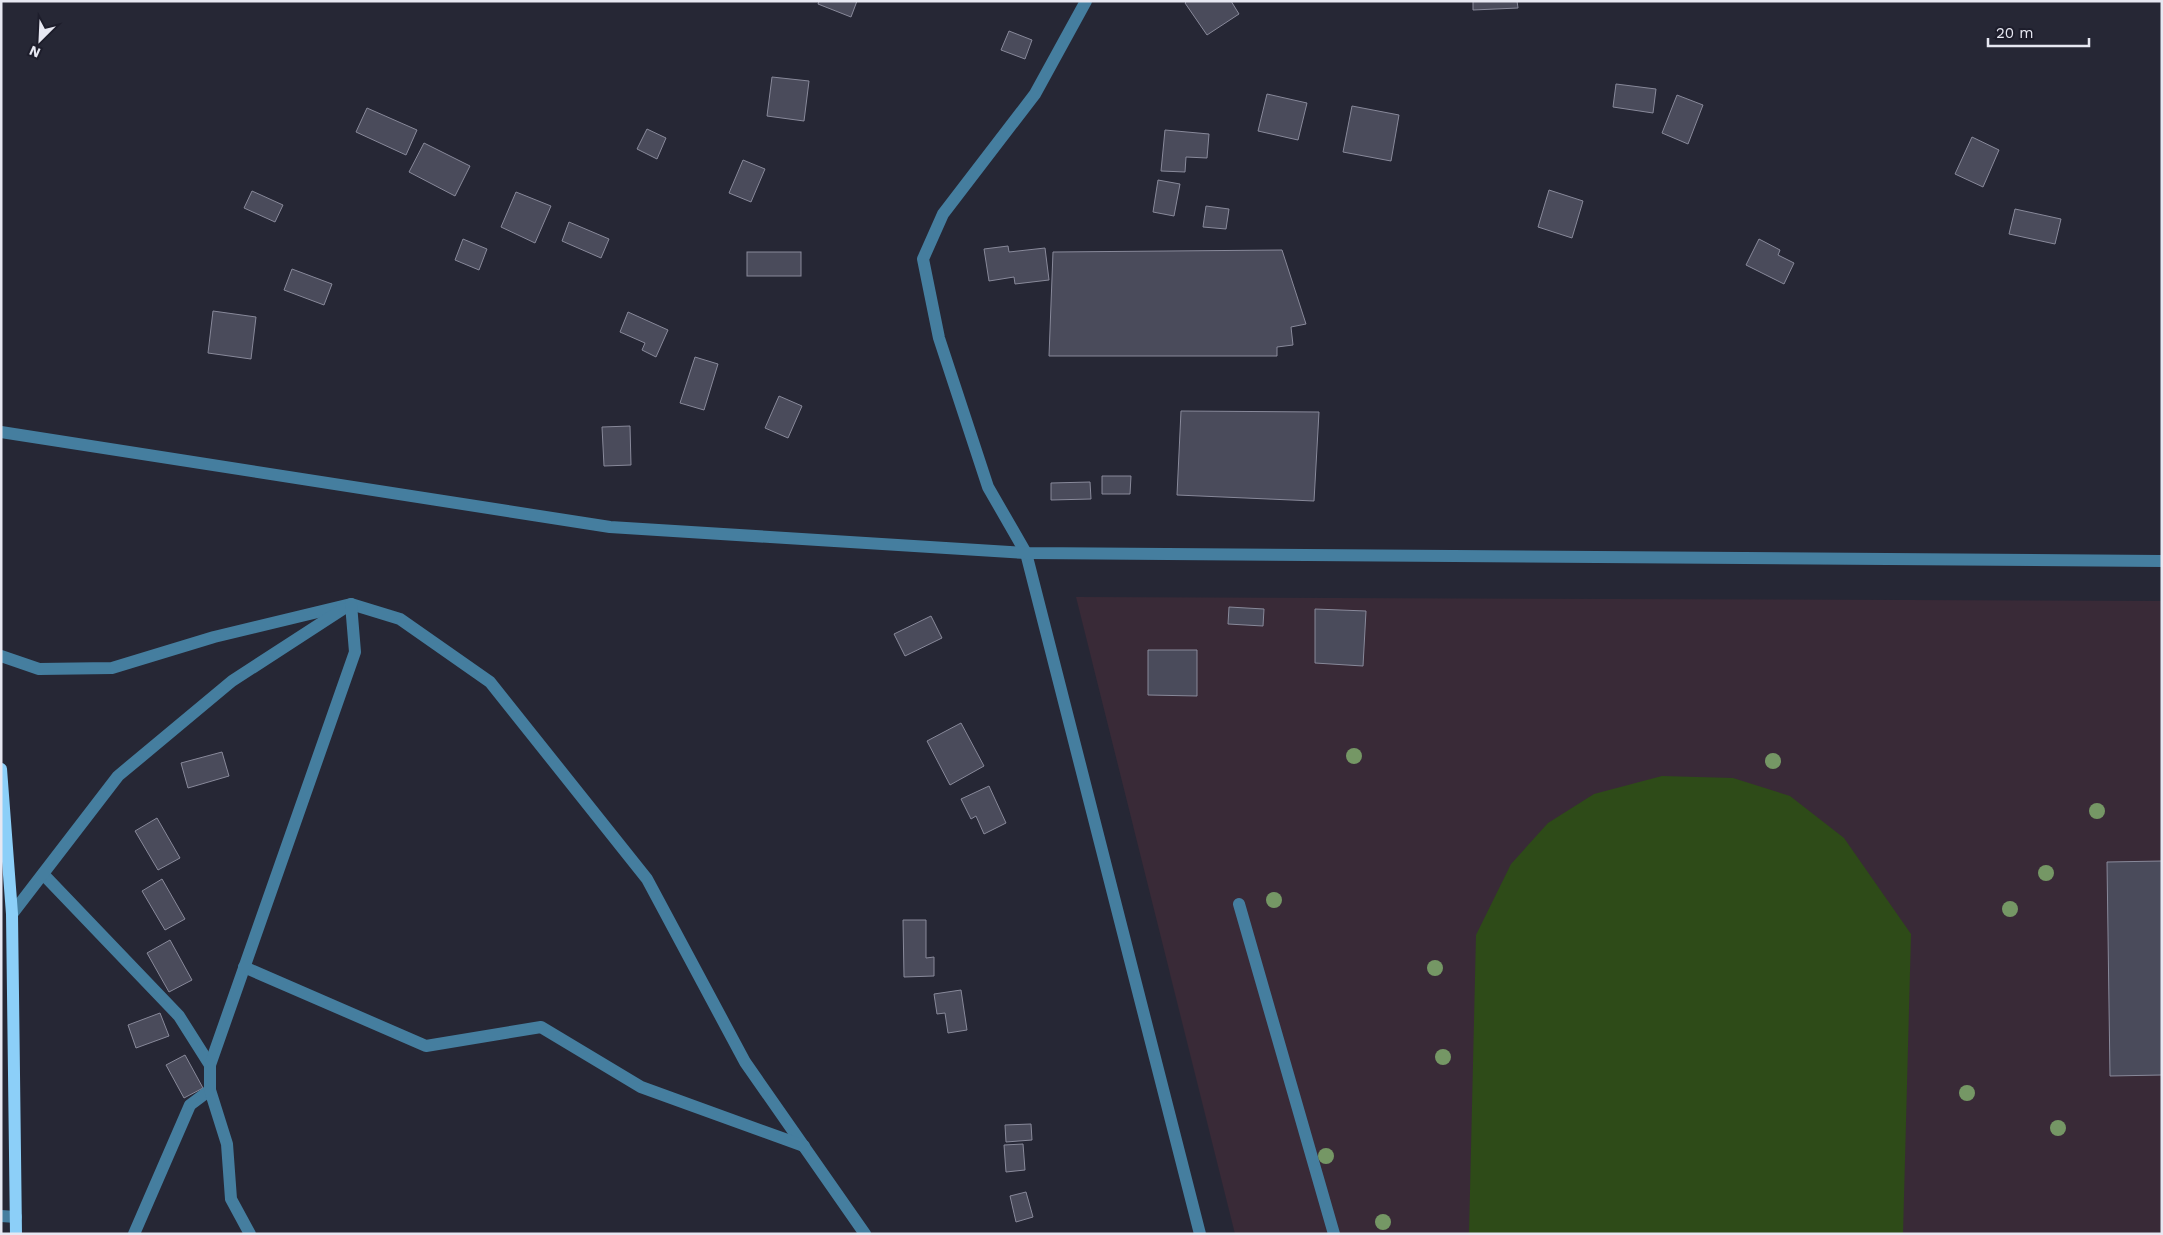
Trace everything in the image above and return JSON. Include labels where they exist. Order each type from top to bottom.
[{"type":"main road","points":[[1,769],[12,914],[16,1234]]},
{"type":"street","points":[[1086,1],[1035,94],[943,214],[923,259],[939,338],[988,487],[1026,554],[1200,1234]]},
{"type":"street","points":[[1,432],[610,527],[1026,554],[2162,561]]},
{"type":"street","points":[[12,914],[118,776],[232,681],[351,604]]},
{"type":"street","points":[[250,1234],[231,1199],[227,1144],[210,1090],[210,1065],[355,652],[351,604]]},
{"type":"street","points":[[1,656],[39,669],[112,668],[214,637],[351,604],[400,619],[490,682],[647,879],[745,1062],[865,1234]]},
{"type":"street","points":[[43,874],[179,1016],[210,1065]]},
{"type":"street","points":[[1239,904],[1334,1234]]},
{"type":"street","points":[[244,967],[426,1046],[541,1027],[641,1087],[804,1146]]},
{"type":"street","points":[[134,1234],[190,1104],[210,1090]]},
{"type":"street","points":[[1,1216],[16,1217]]},
{"type":"shaded area","points":[[1076,597],[2162,601],[2162,1234],[1235,1234]]},
{"type":"green space","points":[[1662,776],[1733,778],[1790,796],[1844,838],[1911,934],[1903,1234],[1469,1234],[1476,935],[1511,864],[1548,823],[1594,794]]},
{"type":"building","points":[[819,1],[857,1],[851,17],[818,4]]},
{"type":"building","points":[[1187,1],[1231,1],[1239,14],[1207,35],[1185,3]]},
{"type":"building","points":[[1473,1],[1517,1],[1518,8],[1473,10]]},
{"type":"building","points":[[1009,31],[1032,40],[1025,59],[1001,50]]},
{"type":"building","points":[[772,77],[809,81],[804,121],[767,116]]},
{"type":"building","points":[[1616,84],[1656,89],[1653,113],[1613,107]]},
{"type":"building","points":[[1267,94],[1307,103],[1298,140],[1258,131]]},
{"type":"building","points":[[1677,95],[1703,105],[1688,144],[1662,133]]},
{"type":"building","points":[[1352,106],[1399,115],[1391,161],[1343,152]]},
{"type":"building","points":[[367,108],[417,130],[406,155],[356,132]]},
{"type":"building","points":[[647,129],[666,138],[657,159],[637,149]]},
{"type":"building","points":[[1165,130],[1209,134],[1207,158],[1186,157],[1185,172],[1161,171]]},
{"type":"building","points":[[1972,137],[1999,150],[1983,187],[1955,174]]},
{"type":"building","points":[[424,143],[470,166],[455,196],[409,172]]},
{"type":"building","points":[[743,160],[765,169],[751,202],[729,193]]},
{"type":"building","points":[[1158,180],[1180,184],[1174,216],[1153,212]]},
{"type":"building","points":[[1549,190],[1583,201],[1572,238],[1538,227]]},
{"type":"building","points":[[252,191],[283,205],[275,222],[244,208]]},
{"type":"building","points":[[516,192],[551,206],[535,243],[501,227]]},
{"type":"building","points":[[1206,206],[1229,209],[1226,229],[1203,227]]},
{"type":"building","points":[[2015,209],[2061,219],[2055,244],[2009,234]]},
{"type":"building","points":[[569,222],[609,239],[601,258],[562,241]]},
{"type":"building","points":[[463,239],[487,249],[479,270],[455,260]]},
{"type":"building","points":[[1759,239],[1780,250],[1778,255],[1794,263],[1784,284],[1746,265]]},
{"type":"building","points":[[1008,246],[1009,252],[1045,248],[1049,280],[1015,284],[1014,277],[989,281],[984,249]]},
{"type":"building","points":[[1282,250],[1306,324],[1291,327],[1293,345],[1277,347],[1277,356],[1049,356],[1053,252]]},
{"type":"building","points":[[747,252],[801,252],[801,276],[747,276]]},
{"type":"building","points":[[292,269],[332,284],[324,305],[284,290]]},
{"type":"building","points":[[213,311],[256,317],[251,359],[208,353]]},
{"type":"building","points":[[628,312],[668,330],[656,357],[642,350],[645,343],[620,332]]},
{"type":"building","points":[[695,357],[718,364],[704,410],[680,403]]},
{"type":"building","points":[[779,396],[802,406],[788,438],[765,428]]},
{"type":"building","points":[[1181,411],[1319,412],[1314,501],[1177,495]]},
{"type":"building","points":[[630,426],[631,465],[604,466],[602,427]]},
{"type":"building","points":[[1102,476],[1131,476],[1130,494],[1102,494]]},
{"type":"building","points":[[1090,482],[1091,499],[1051,500],[1051,483]]},
{"type":"building","points":[[1229,607],[1264,609],[1263,626],[1228,624]]},
{"type":"building","points":[[1315,609],[1366,611],[1363,666],[1315,663]]},
{"type":"building","points":[[931,616],[942,638],[905,656],[894,634]]},
{"type":"building","points":[[1148,650],[1197,650],[1197,696],[1148,695]]},
{"type":"building","points":[[961,723],[984,766],[950,785],[927,741]]},
{"type":"building","points":[[222,752],[229,776],[188,788],[181,763]]},
{"type":"building","points":[[989,786],[1006,823],[984,834],[976,816],[971,819],[961,799]]},
{"type":"building","points":[[157,818],[180,858],[158,870],[135,831]]},
{"type":"building","points":[[2162,861],[2162,1075],[2110,1076],[2107,862]]},
{"type":"building","points":[[162,879],[185,919],[165,930],[142,891]]},
{"type":"building","points":[[903,920],[926,920],[926,958],[934,957],[934,976],[904,977]]},
{"type":"building","points":[[170,940],[192,980],[169,992],[147,953]]},
{"type":"building","points":[[961,990],[967,1030],[948,1033],[945,1013],[937,1014],[934,994]]},
{"type":"building","points":[[160,1013],[169,1036],[136,1048],[128,1025]]},
{"type":"building","points":[[185,1055],[203,1088],[184,1098],[166,1065]]},
{"type":"building","points":[[1031,1124],[1032,1140],[1006,1142],[1005,1125]]},
{"type":"building","points":[[1023,1144],[1025,1170],[1006,1172],[1004,1145]]},
{"type":"building","points":[[1026,1192],[1033,1217],[1016,1222],[1010,1196]]}]
